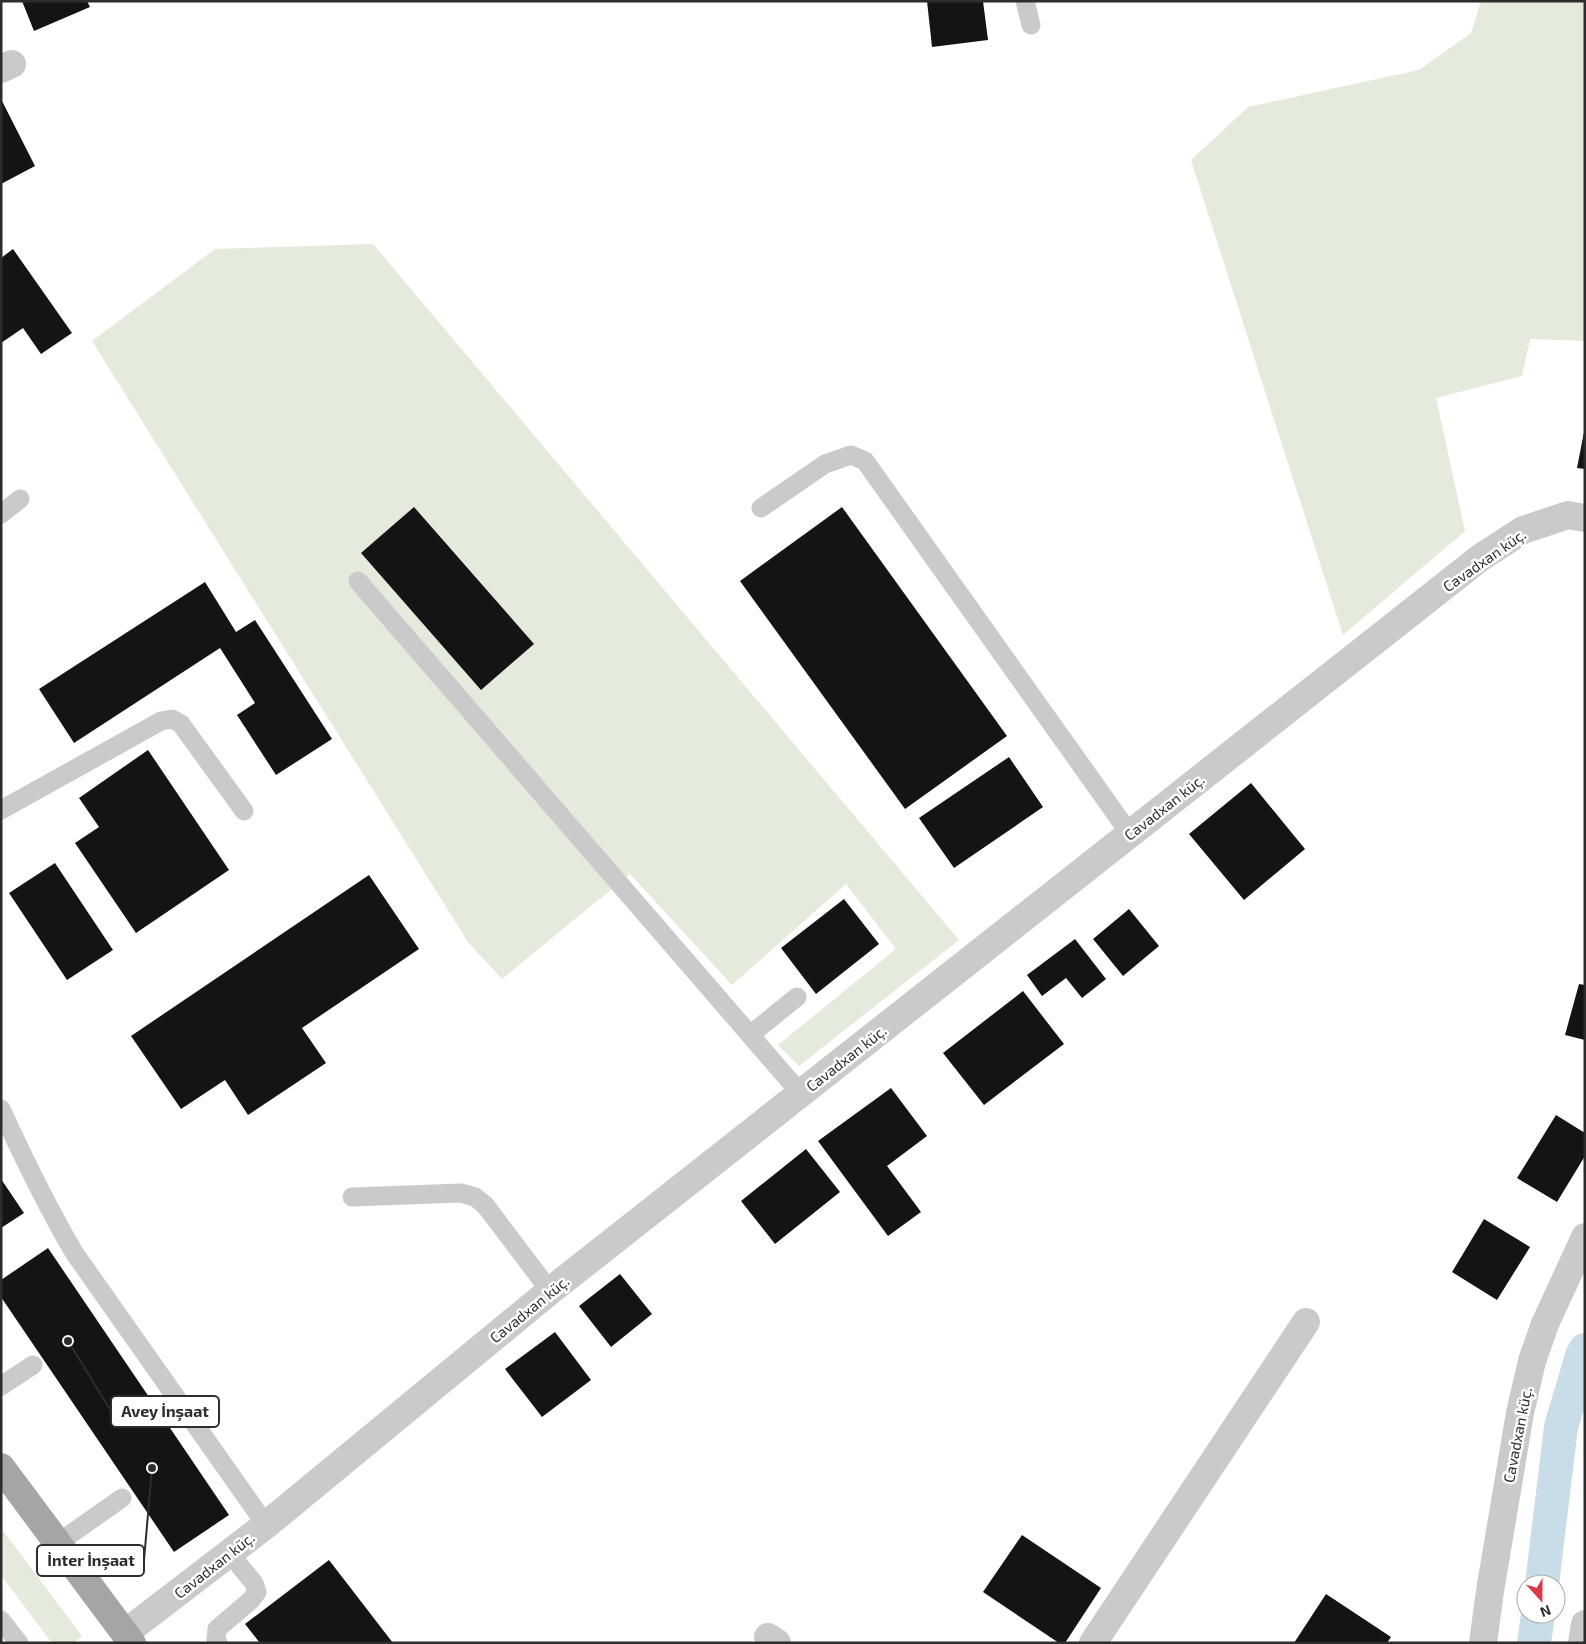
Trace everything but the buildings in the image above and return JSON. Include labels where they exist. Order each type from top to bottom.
[{"type":"main road","points":[[4,1475],[58,1543],[123,1640]]},
{"type":"street","name":"Cavadxan küç.","points":[[123,1640],[550,1291],[1480,558],[1523,530],[1568,515],[1585,518]]},
{"type":"street","name":"Cavadxan küç.","points":[[1483,1643],[1520,1413],[1532,1361],[1545,1324],[1585,1237]]},
{"type":"street","points":[[1093,1643],[1306,1322]]},
{"type":"street","points":[[1582,1643],[1585,1624]]},
{"type":"lane","points":[[1025,1],[1031,25]]},
{"type":"lane","points":[[761,508],[825,464],[851,455],[865,461],[1130,834]]},
{"type":"lane","points":[[1,514],[20,499]]},
{"type":"lane","points":[[358,581],[801,1094]]},
{"type":"lane","points":[[1,810],[161,720],[172,719],[181,724],[244,811]]},
{"type":"lane","points":[[750,1035],[797,996]]},
{"type":"lane","points":[[1,1109],[26,1165],[53,1218],[76,1254],[266,1525]]},
{"type":"lane","points":[[352,1197],[461,1193],[475,1197],[485,1205],[550,1291]]},
{"type":"lane","points":[[1,1386],[33,1365]]},
{"type":"lane","points":[[58,1543],[122,1498]]},
{"type":"lane","points":[[218,1643],[216,1639],[217,1629],[251,1600],[257,1592],[254,1583],[229,1553]]},
{"type":"lane","points":[[1,1620],[19,1643]]},
{"type":"shaded area","points":[[1481,1],[1585,1],[1585,341],[1530,339],[1522,376],[1436,398],[1465,531],[1343,635],[1191,160],[1248,107],[1419,70],[1471,33]]},
{"type":"shaded area","points":[[373,244],[959,940],[799,1066],[778,1045],[896,949],[846,884],[732,985],[630,874],[502,979],[468,942],[92,341],[215,249]]},
{"type":"shaded area","points":[[1,1528],[82,1636],[73,1643],[52,1643],[1,1575]]},
{"type":"waterway","points":[[1543,1574],[1561,1427],[1585,1350]]},
{"type":"waterway","points":[[1534,1643],[1537,1624]]},
{"type":"place","name":"Avey İnşaat","points":[[68,1341]]},
{"type":"place","name":"İnter İnşaat","points":[[152,1468]]}]
